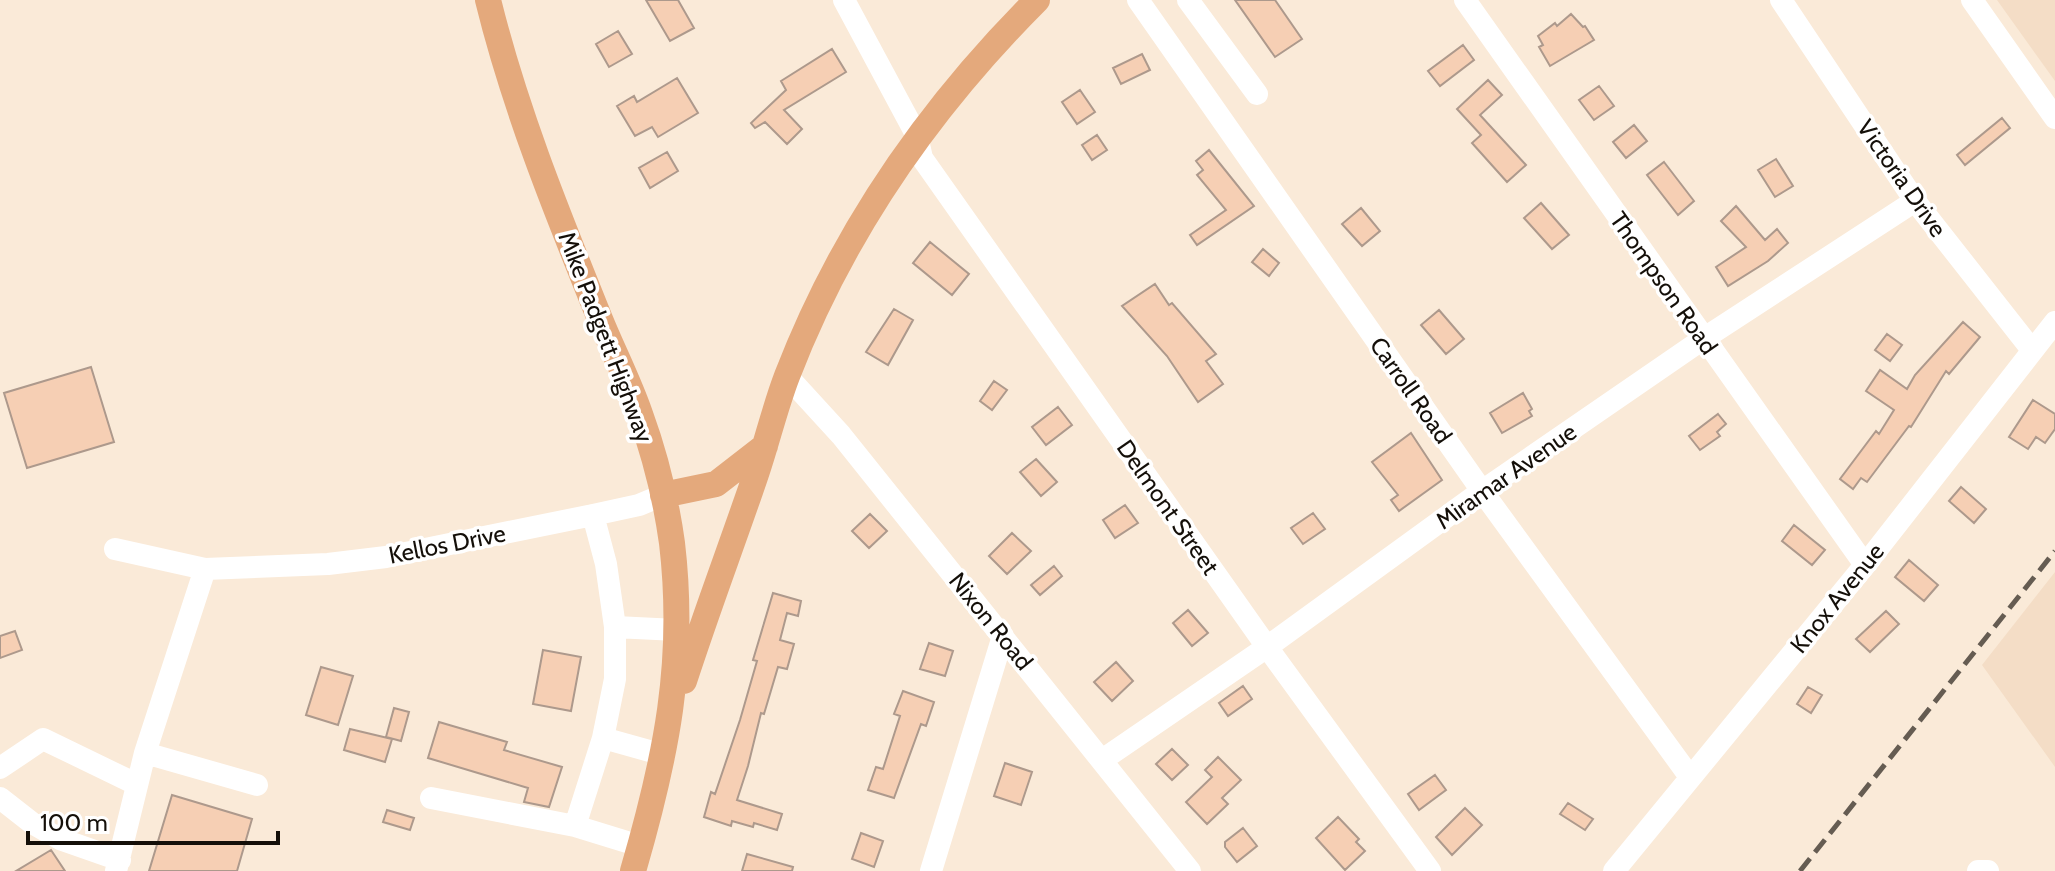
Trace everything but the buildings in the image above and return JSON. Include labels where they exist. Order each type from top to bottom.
[{"type":"main road","name":"Mike Padgett Highway","points":[[488,0],[513,91],[562,223],[640,414],[663,495],[671,541],[677,630],[666,743],[637,859]]},
{"type":"main road","points":[[666,743],[717,578],[787,376],[848,246],[917,136],[964,77],[1037,0]]},
{"type":"main road","name":"Kellos Drive","points":[[663,495],[716,484],[765,446]]},
{"type":"street","name":"Delmont Street","points":[[844,0],[917,136],[922,158],[1267,647],[1430,871]]},
{"type":"street","name":"Carroll Road","points":[[1138,0],[1482,491],[1690,777]]},
{"type":"street","points":[[1188,0],[1257,94]]},
{"type":"street","name":"Thompson Road","points":[[1465,0],[1865,565]]},
{"type":"street","name":"Victoria Drive","points":[[1781,0],[1915,201],[2032,350]]},
{"type":"street","points":[[1972,0],[2055,118]]},
{"type":"street","name":"Miramar Avenue","points":[[1102,760],[1703,339],[1915,201]]},
{"type":"street","name":"Knox Avenue","points":[[1614,871],[1865,565],[2055,322]]},
{"type":"street","name":"Nixon Road","points":[[787,376],[841,435],[1190,871]]},
{"type":"street","name":"Kellos Drive","points":[[115,549],[205,569],[273,568],[386,557],[639,505],[663,495]]},
{"type":"street","points":[[575,826],[603,738],[615,679],[615,627],[606,564],[593,515]]},
{"type":"street","points":[[0,798],[32,823],[60,839],[118,865],[145,753],[205,569]]},
{"type":"street","points":[[615,627],[677,630]]},
{"type":"street","points":[[931,871],[1003,636]]},
{"type":"street","points":[[603,738],[666,743]]},
{"type":"street","points":[[0,768],[43,739],[136,784]]},
{"type":"street","points":[[145,753],[257,785]]},
{"type":"street","points":[[431,798],[575,826],[637,859]]},
{"type":"street","points":[[1978,871],[1988,871]]},
{"type":"shaded area","points":[[1997,0],[2055,0],[2055,81]]},
{"type":"shaded area","points":[[2055,572],[2055,767],[1982,665]]},
{"type":"railway","points":[[1800,871],[2055,551]]}]
